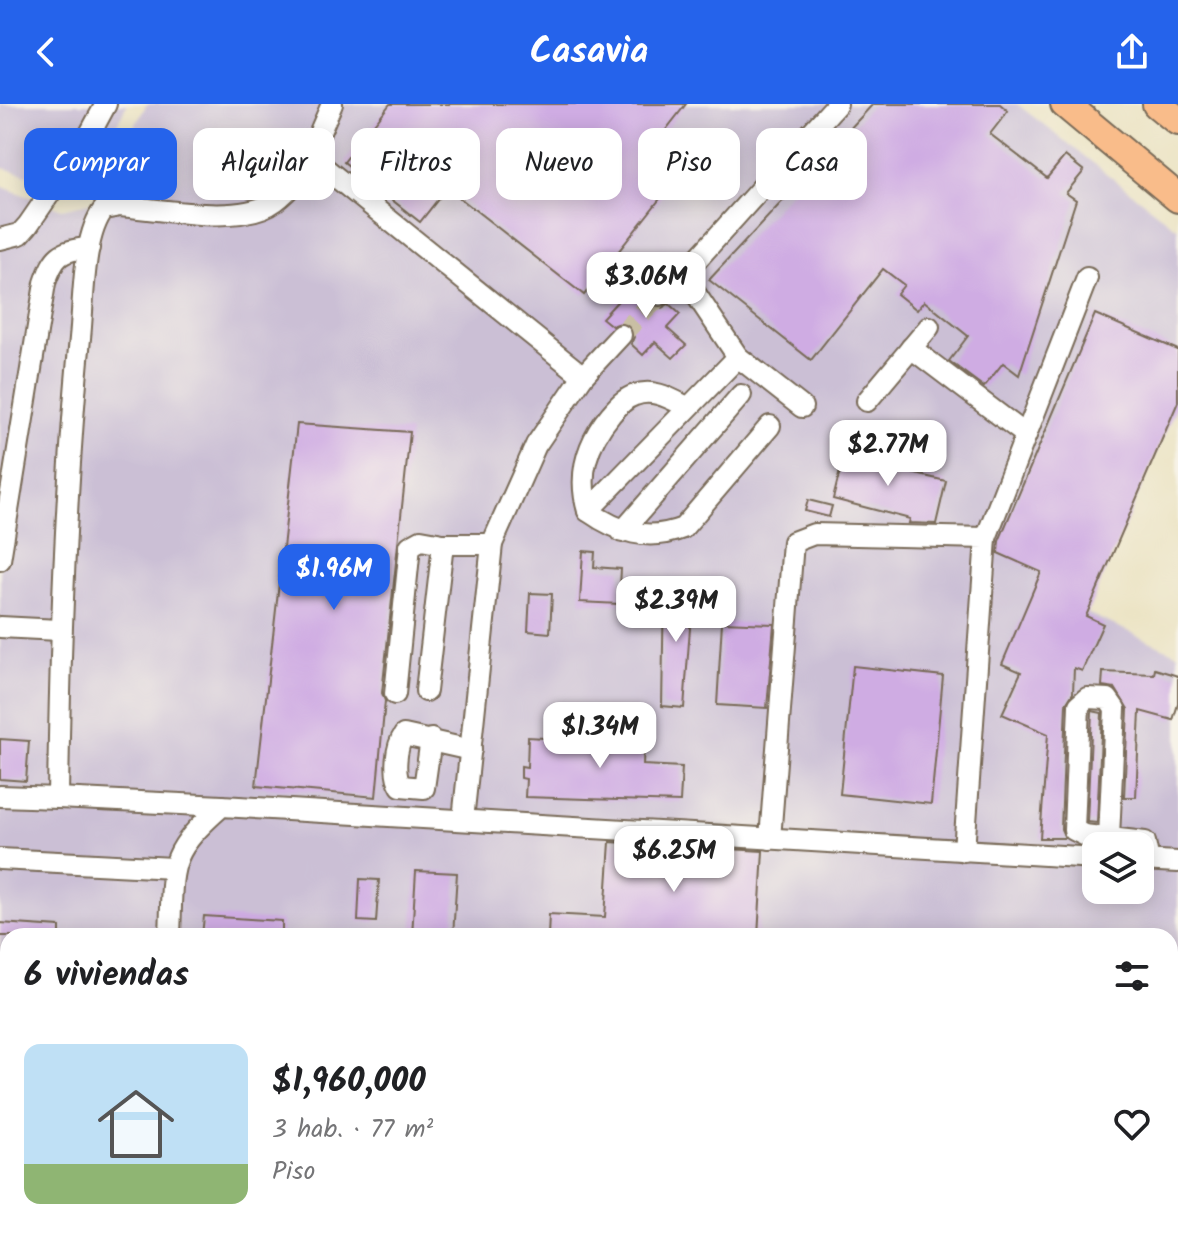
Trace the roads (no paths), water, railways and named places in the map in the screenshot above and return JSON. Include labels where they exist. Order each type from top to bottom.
[{"type":"highway","points":[[1065,104],[1178,198]]},
{"type":"highway","points":[[1157,104],[1178,121]]},
{"type":"lane","points":[[0,239],[20,234],[28,225],[86,141],[106,104]]},
{"type":"lane","points":[[322,128],[332,104]]},
{"type":"lane","points":[[660,295],[683,275],[837,104]]},
{"type":"lane","points":[[335,176],[583,376]]},
{"type":"lane","points":[[58,798],[59,630],[72,421],[89,248],[96,219],[104,209],[120,206],[233,215],[252,211],[276,200]]},
{"type":"lane","points":[[0,560],[45,283],[53,258],[65,250],[89,248]]},
{"type":"lane","points":[[683,275],[738,357],[802,407]]},
{"type":"lane","points":[[964,851],[986,538],[1087,278]]},
{"type":"lane","points":[[867,401],[929,327]]},
{"type":"lane","points":[[463,820],[492,544],[536,445],[583,376],[621,335]]},
{"type":"lane","points":[[911,348],[1026,435]]},
{"type":"lane","points":[[588,511],[738,357]]},
{"type":"lane","points":[[687,407],[655,393],[632,395],[621,403],[602,425],[584,465],[584,497],[588,511],[622,532],[665,535],[683,528],[770,426]]},
{"type":"lane","points":[[622,532],[741,395]]},
{"type":"lane","points":[[770,839],[793,542],[814,534],[986,538]]},
{"type":"lane","points":[[395,694],[410,546],[421,540],[443,544],[492,544]]},
{"type":"lane","points":[[426,691],[443,544]]},
{"type":"lane","points":[[0,627],[59,630]]},
{"type":"lane","points":[[1087,698],[1108,699],[1115,709],[1109,837],[1076,834],[1074,830],[1079,705],[1087,698]]},
{"type":"lane","points":[[431,739],[471,750]]},
{"type":"lane","points":[[0,796],[222,806],[1082,857]]},
{"type":"lane","points":[[170,928],[173,868],[180,848],[222,806]]},
{"type":"lane","points":[[0,859],[173,868]]},
{"type":"lane","points":[[1154,861],[1178,862]]},
{"type":"tunnel","points":[[621,335],[660,295]]}]
